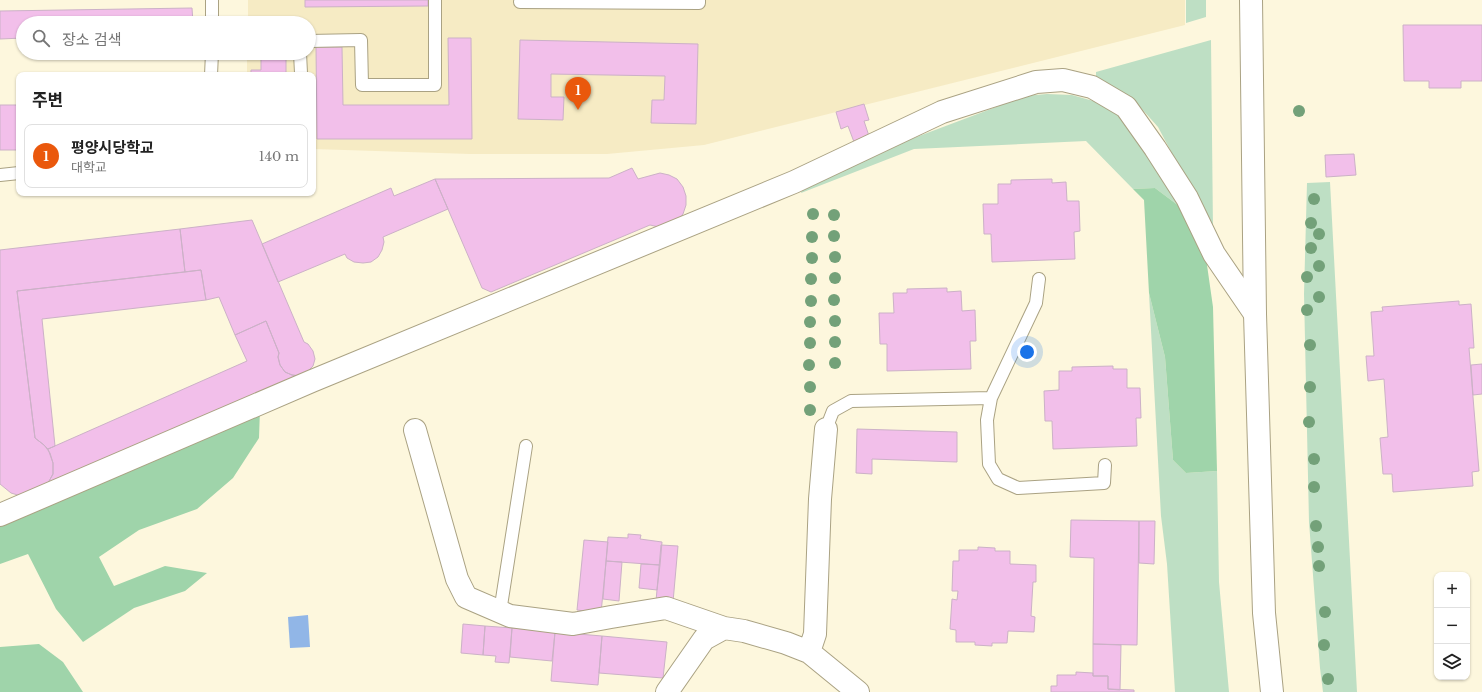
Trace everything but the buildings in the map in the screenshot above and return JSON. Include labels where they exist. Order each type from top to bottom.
[{"type":"street","points":[[1251,0],[1255,314],[1264,613],[1272,692]]},
{"type":"street","points":[[0,515],[312,381],[794,182],[942,112],[1036,82],[1063,80],[1092,87],[1126,107],[1155,148],[1187,198],[1214,254],[1255,314]]},
{"type":"street","points":[[809,652],[815,634],[820,499],[826,429]]},
{"type":"street","points":[[416,430],[457,579],[466,597],[510,616],[573,624],[666,608],[724,628],[744,631],[809,652],[858,692]]},
{"type":"street","points":[[667,692],[704,639],[724,628]]},
{"type":"lane","points":[[212,0],[212,16]]},
{"type":"lane","points":[[316,41],[361,40],[362,85],[435,85],[435,0]]},
{"type":"lane","points":[[520,2],[612,1],[699,3],[699,0]]},
{"type":"lane","points":[[212,60],[212,72]]},
{"type":"lane","points":[[300,60],[301,72]]},
{"type":"lane","points":[[0,175],[16,174]]},
{"type":"lane","points":[[1039,280],[1036,302],[991,398],[987,420],[989,464],[998,479],[1018,488],[1104,483],[1105,465]]},
{"type":"lane","points":[[826,429],[833,411],[851,401],[991,398]]},
{"type":"lane","points":[[500,612],[526,446]]},
{"type":"shaded area","points":[[248,0],[1185,0],[1185,25],[704,145],[607,154],[470,154],[316,149],[316,72],[247,72],[247,60],[316,60],[316,16],[248,16]]},
{"type":"green space","points":[[1186,0],[1206,0],[1206,17],[1186,23]]},
{"type":"green space","points":[[1211,40],[1213,231],[1158,127],[1141,108],[1125,95],[1096,76],[1096,72]]},
{"type":"green space","points":[[1047,94],[1072,95],[1097,102],[1119,115],[1136,129],[1183,209],[1155,188],[1133,189],[1086,141],[914,149],[801,193],[802,190],[874,153],[1025,96]]},
{"type":"green space","points":[[1330,182],[1357,692],[1323,692],[1309,522],[1304,294],[1307,183]]},
{"type":"green space","points":[[1155,188],[1183,209],[1206,258],[1213,307],[1217,471],[1186,473],[1173,460],[1165,357],[1149,293],[1144,200],[1133,189]]},
{"type":"green space","points":[[1149,293],[1165,357],[1173,460],[1186,473],[1217,471],[1219,582],[1229,692],[1175,692],[1167,564],[1161,516]]},
{"type":"green space","points":[[260,409],[259,438],[233,478],[197,509],[139,530],[99,557],[114,586],[165,566],[207,573],[185,591],[134,608],[83,642],[56,609],[28,554],[0,564],[0,524]]},
{"type":"green space","points":[[39,644],[63,662],[83,692],[0,692],[0,647]]},
{"type":"water","points":[[308,615],[310,647],[290,648],[288,617]]},
{"type":"place","name":"평양시당학교","points":[[578,110]]}]
